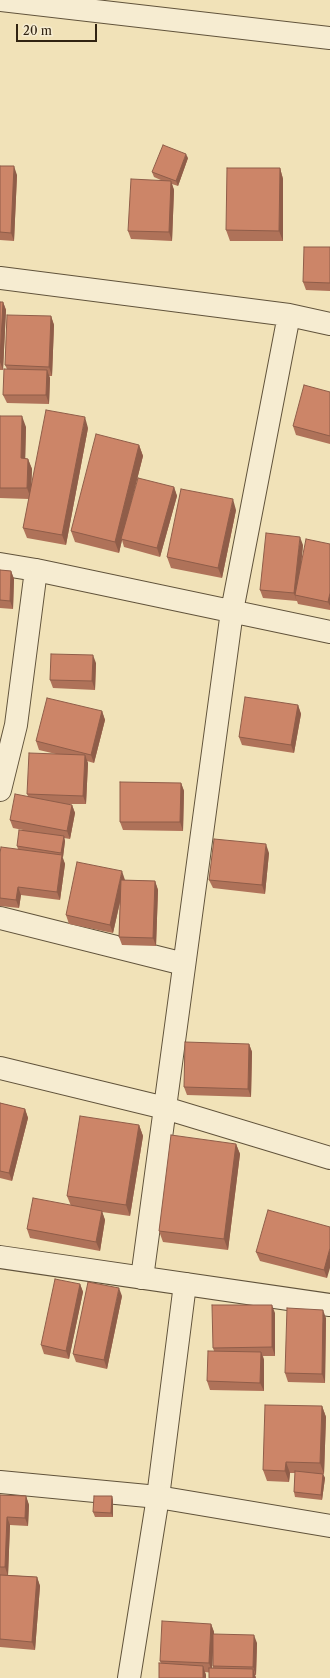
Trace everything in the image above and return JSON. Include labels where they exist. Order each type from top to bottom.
[{"type":"street","points":[[0,0],[330,38]]},
{"type":"street","points":[[0,278],[289,315],[330,324]]},
{"type":"street","points":[[142,1278],[232,611],[289,315]]},
{"type":"street","points":[[0,564],[36,570],[330,632]]},
{"type":"street","points":[[0,790],[16,725],[36,570]]},
{"type":"street","points":[[0,918],[184,964]]},
{"type":"street","points":[[0,1068],[165,1108],[330,1158]]},
{"type":"street","points":[[0,1257],[330,1305]]},
{"type":"street","points":[[129,1678],[158,1497],[185,1284]]},
{"type":"street","points":[[0,1482],[158,1497],[330,1526]]},
{"type":"building","points":[[163,145],[186,154],[176,181],[152,172]]},
{"type":"building","points":[[0,166],[14,166],[11,233],[0,232]]},
{"type":"building","points":[[227,168],[280,168],[279,231],[226,230]]},
{"type":"building","points":[[131,179],[171,181],[169,232],[128,231]]},
{"type":"building","points":[[304,247],[330,247],[330,283],[303,282]]},
{"type":"building","points":[[0,302],[3,302],[0,359]]},
{"type":"building","points":[[7,315],[51,316],[49,367],[5,365]]},
{"type":"building","points":[[4,369],[47,370],[46,395],[3,395]]},
{"type":"building","points":[[304,385],[330,392],[330,436],[293,426]]},
{"type":"building","points":[[46,410],[85,417],[62,535],[23,528]]},
{"type":"building","points":[[0,416],[22,416],[21,458],[28,459],[27,488],[0,488]]},
{"type":"building","points":[[96,434],[139,445],[115,542],[71,531]]},
{"type":"building","points":[[138,478],[174,487],[157,548],[121,539]]},
{"type":"building","points":[[181,489],[233,499],[218,568],[167,557]]},
{"type":"building","points":[[266,533],[300,537],[294,593],[260,590]]},
{"type":"building","points":[[306,539],[330,544],[330,593],[328,602],[295,595]]},
{"type":"building","points":[[0,570],[11,571],[10,601],[0,600]]},
{"type":"building","points":[[51,654],[93,655],[92,681],[50,680]]},
{"type":"building","points":[[245,697],[298,705],[291,745],[239,737]]},
{"type":"building","points":[[47,698],[102,711],[91,755],[36,741]]},
{"type":"building","points":[[29,753],[85,755],[83,796],[27,794]]},
{"type":"building","points":[[120,782],[181,783],[180,822],[120,822]]},
{"type":"building","points":[[15,794],[72,805],[67,831],[10,820]]},
{"type":"building","points":[[19,830],[64,836],[61,853],[17,846]]},
{"type":"building","points":[[214,839],[266,844],[262,885],[209,880]]},
{"type":"building","points":[[1,847],[62,855],[57,892],[18,887],[16,900],[0,898]]},
{"type":"building","points":[[77,862],[122,871],[110,925],[66,915]]},
{"type":"building","points":[[121,880],[155,881],[153,938],[119,937]]},
{"type":"building","points":[[185,1042],[249,1044],[248,1089],[184,1087]]},
{"type":"building","points":[[0,1103],[25,1109],[9,1173],[0,1171]]},
{"type":"building","points":[[80,1116],[139,1125],[126,1205],[67,1196]]},
{"type":"building","points":[[171,1135],[236,1144],[224,1239],[159,1231]]},
{"type":"building","points":[[33,1198],[102,1211],[96,1242],[27,1229]]},
{"type":"building","points":[[268,1210],[330,1227],[330,1248],[324,1270],[256,1252]]},
{"type":"building","points":[[55,1279],[80,1284],[66,1351],[41,1345]]},
{"type":"building","points":[[88,1282],[119,1288],[104,1360],[73,1354]]},
{"type":"building","points":[[212,1305],[272,1305],[272,1347],[213,1348]]},
{"type":"building","points":[[287,1308],[323,1310],[322,1374],[285,1373]]},
{"type":"building","points":[[208,1351],[261,1352],[260,1383],[207,1381]]},
{"type":"building","points":[[265,1405],[322,1406],[320,1463],[286,1462],[285,1471],[263,1470]]},
{"type":"building","points":[[295,1471],[323,1474],[321,1495],[294,1492]]},
{"type":"building","points":[[0,1495],[26,1496],[25,1518],[7,1517],[5,1567],[0,1567]]},
{"type":"building","points":[[94,1496],[112,1496],[111,1513],[93,1512]]},
{"type":"building","points":[[0,1575],[37,1577],[32,1642],[0,1639]]},
{"type":"building","points":[[162,1621],[211,1624],[209,1663],[160,1661]]},
{"type":"building","points":[[213,1634],[254,1635],[253,1667],[213,1666]]},
{"type":"building","points":[[159,1663],[203,1666],[203,1678],[159,1678]]},
{"type":"building","points":[[209,1668],[253,1669],[253,1678],[209,1678]]}]
